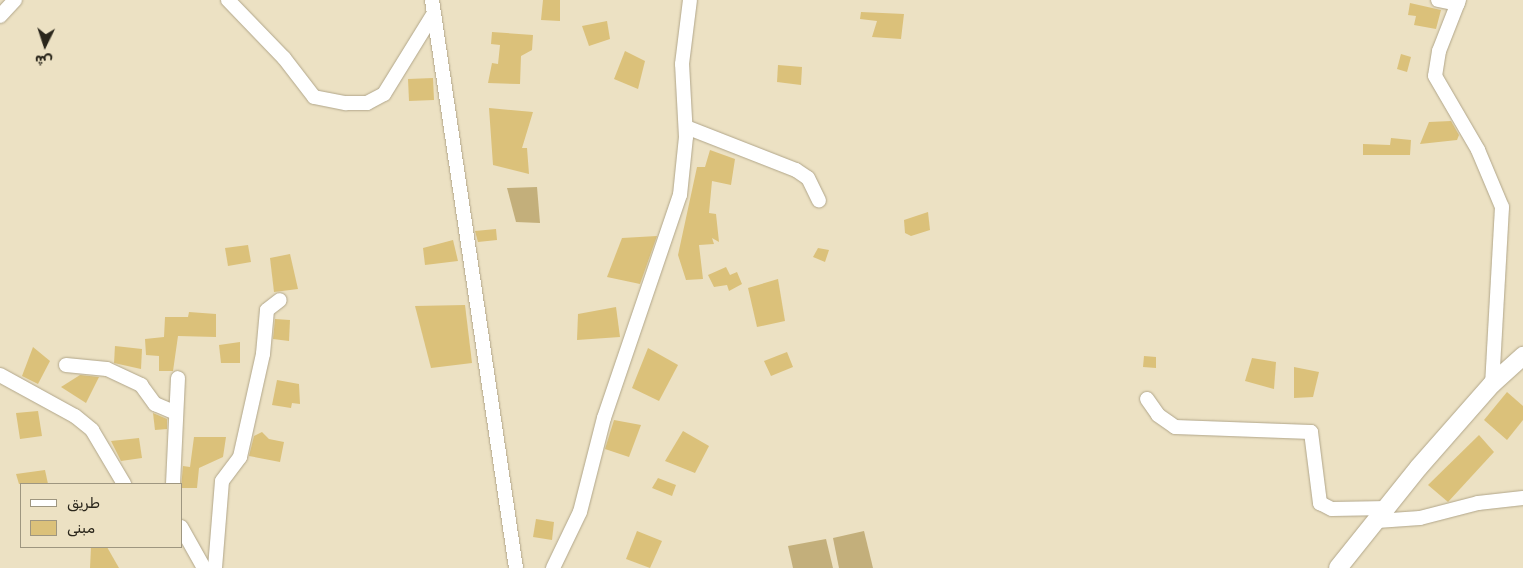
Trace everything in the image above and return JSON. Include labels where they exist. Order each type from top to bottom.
[{"type":"main road","points":[[1338,568],[1492,384],[1523,356]]},
{"type":"street","points":[[0,16],[15,0]]},
{"type":"street","points":[[228,0],[284,58],[314,96],[346,103],[367,103],[384,94],[433,7]]},
{"type":"street","points":[[553,568],[580,512],[604,418],[670,230],[684,174],[686,127],[682,64],[690,0]]},
{"type":"street","points":[[1438,0],[1458,2],[1439,51],[1435,76],[1478,150],[1502,207],[1492,384]]},
{"type":"street","points":[[433,7],[516,568]]},
{"type":"street","points":[[686,127],[796,170],[808,178],[820,201]]},
{"type":"street","points":[[215,568],[222,481],[240,457],[263,354],[267,310],[280,300]]},
{"type":"street","points":[[66,365],[107,369],[141,385],[155,404],[174,412]]},
{"type":"street","points":[[0,375],[92,430],[123,483]]},
{"type":"street","points":[[173,483],[174,412],[178,378]]},
{"type":"street","points":[[1147,399],[1158,415],[1175,427],[1310,432],[1322,505],[1332,509],[1420,518],[1478,503],[1523,498]]},
{"type":"street","points":[[182,529],[204,568]]},
{"type":"shaded area","points":[[537,187],[540,223],[516,222],[507,188]]},
{"type":"shaded area","points":[[864,531],[873,568],[839,568],[833,538]]},
{"type":"shaded area","points":[[826,539],[833,568],[793,568],[788,546]]},
{"type":"building","points":[[543,0],[560,0],[560,21],[541,20]]},
{"type":"building","points":[[1410,3],[1441,10],[1436,29],[1414,25],[1416,16],[1408,15]]},
{"type":"building","points":[[861,12],[904,14],[901,39],[872,37],[877,21],[860,19]]},
{"type":"building","points":[[607,21],[610,39],[589,46],[582,26]]},
{"type":"building","points":[[492,32],[533,35],[532,50],[521,56],[520,84],[488,83],[492,63],[498,64],[500,45],[491,44]]},
{"type":"building","points":[[625,51],[645,61],[638,89],[614,79]]},
{"type":"building","points":[[1401,54],[1411,57],[1407,72],[1397,69]]},
{"type":"building","points":[[778,65],[802,67],[801,85],[777,82]]},
{"type":"building","points":[[433,78],[434,100],[409,101],[408,79]]},
{"type":"building","points":[[489,108],[533,112],[522,148],[527,148],[529,174],[493,165]]},
{"type":"building","points":[[1451,121],[1459,135],[1457,140],[1420,144],[1429,122]]},
{"type":"building","points":[[1391,138],[1411,140],[1410,155],[1363,155],[1363,144],[1390,145]]},
{"type":"building","points":[[710,150],[735,159],[731,185],[712,181],[709,213],[716,214],[719,242],[712,238],[714,244],[699,245],[703,279],[686,280],[678,255],[697,167],[705,167]]},
{"type":"building","points":[[928,212],[930,230],[911,236],[905,233],[904,220]]},
{"type":"building","points":[[496,229],[497,240],[478,242],[475,231]]},
{"type":"building","points":[[657,236],[640,284],[607,277],[622,238]]},
{"type":"building","points":[[453,240],[458,261],[425,265],[423,248]]},
{"type":"building","points":[[248,245],[251,262],[228,266],[225,248]]},
{"type":"building","points":[[818,248],[829,250],[825,262],[813,257]]},
{"type":"building","points":[[290,254],[298,289],[274,292],[270,258]]},
{"type":"building","points":[[726,267],[730,275],[737,272],[742,284],[729,291],[727,285],[714,287],[708,275]]},
{"type":"building","points":[[778,279],[785,321],[757,327],[748,288]]},
{"type":"building","points":[[465,305],[472,363],[431,368],[415,306]]},
{"type":"building","points":[[616,307],[620,337],[577,340],[578,314]]},
{"type":"building","points":[[189,312],[216,314],[216,337],[178,336],[173,371],[159,371],[159,356],[146,355],[145,339],[164,337],[165,317],[188,317]]},
{"type":"building","points":[[275,319],[290,320],[289,341],[273,339]]},
{"type":"building","points":[[240,342],[240,363],[221,363],[219,345]]},
{"type":"building","points":[[115,346],[142,349],[141,369],[114,363]]},
{"type":"building","points":[[33,347],[50,361],[38,384],[22,376]]},
{"type":"building","points":[[648,348],[678,365],[659,401],[632,388]]},
{"type":"building","points":[[787,352],[793,367],[771,376],[764,361]]},
{"type":"building","points":[[1144,356],[1156,357],[1156,368],[1143,367]]},
{"type":"building","points":[[1252,358],[1276,362],[1274,389],[1245,381]]},
{"type":"building","points":[[1294,367],[1319,372],[1313,397],[1294,398]]},
{"type":"building","points":[[80,375],[99,377],[86,403],[61,387]]},
{"type":"building","points":[[277,380],[299,384],[300,404],[292,403],[291,408],[272,405]]},
{"type":"building","points":[[1507,392],[1523,406],[1523,420],[1507,440],[1484,420]]},
{"type":"building","points":[[38,411],[42,436],[20,439],[16,413]]},
{"type":"building","points":[[153,413],[167,419],[167,429],[155,430]]},
{"type":"building","points":[[614,420],[641,425],[629,457],[605,449]]},
{"type":"building","points":[[683,431],[709,446],[695,473],[665,461]]},
{"type":"building","points":[[262,432],[269,439],[284,442],[280,462],[249,456],[254,436]]},
{"type":"building","points":[[1479,435],[1494,452],[1448,502],[1428,485]]},
{"type":"building","points":[[194,437],[226,437],[223,457],[199,468],[197,488],[182,488],[183,466],[190,467]]},
{"type":"building","points":[[139,438],[142,458],[121,461],[111,441]]},
{"type":"building","points":[[45,470],[48,483],[19,484],[16,474]]},
{"type":"building","points":[[658,478],[676,485],[672,496],[652,488]]},
{"type":"building","points":[[536,519],[554,522],[552,540],[533,537]]},
{"type":"building","points":[[637,531],[662,541],[650,568],[626,559]]},
{"type":"building","points":[[91,548],[108,548],[119,568],[90,568]]}]
